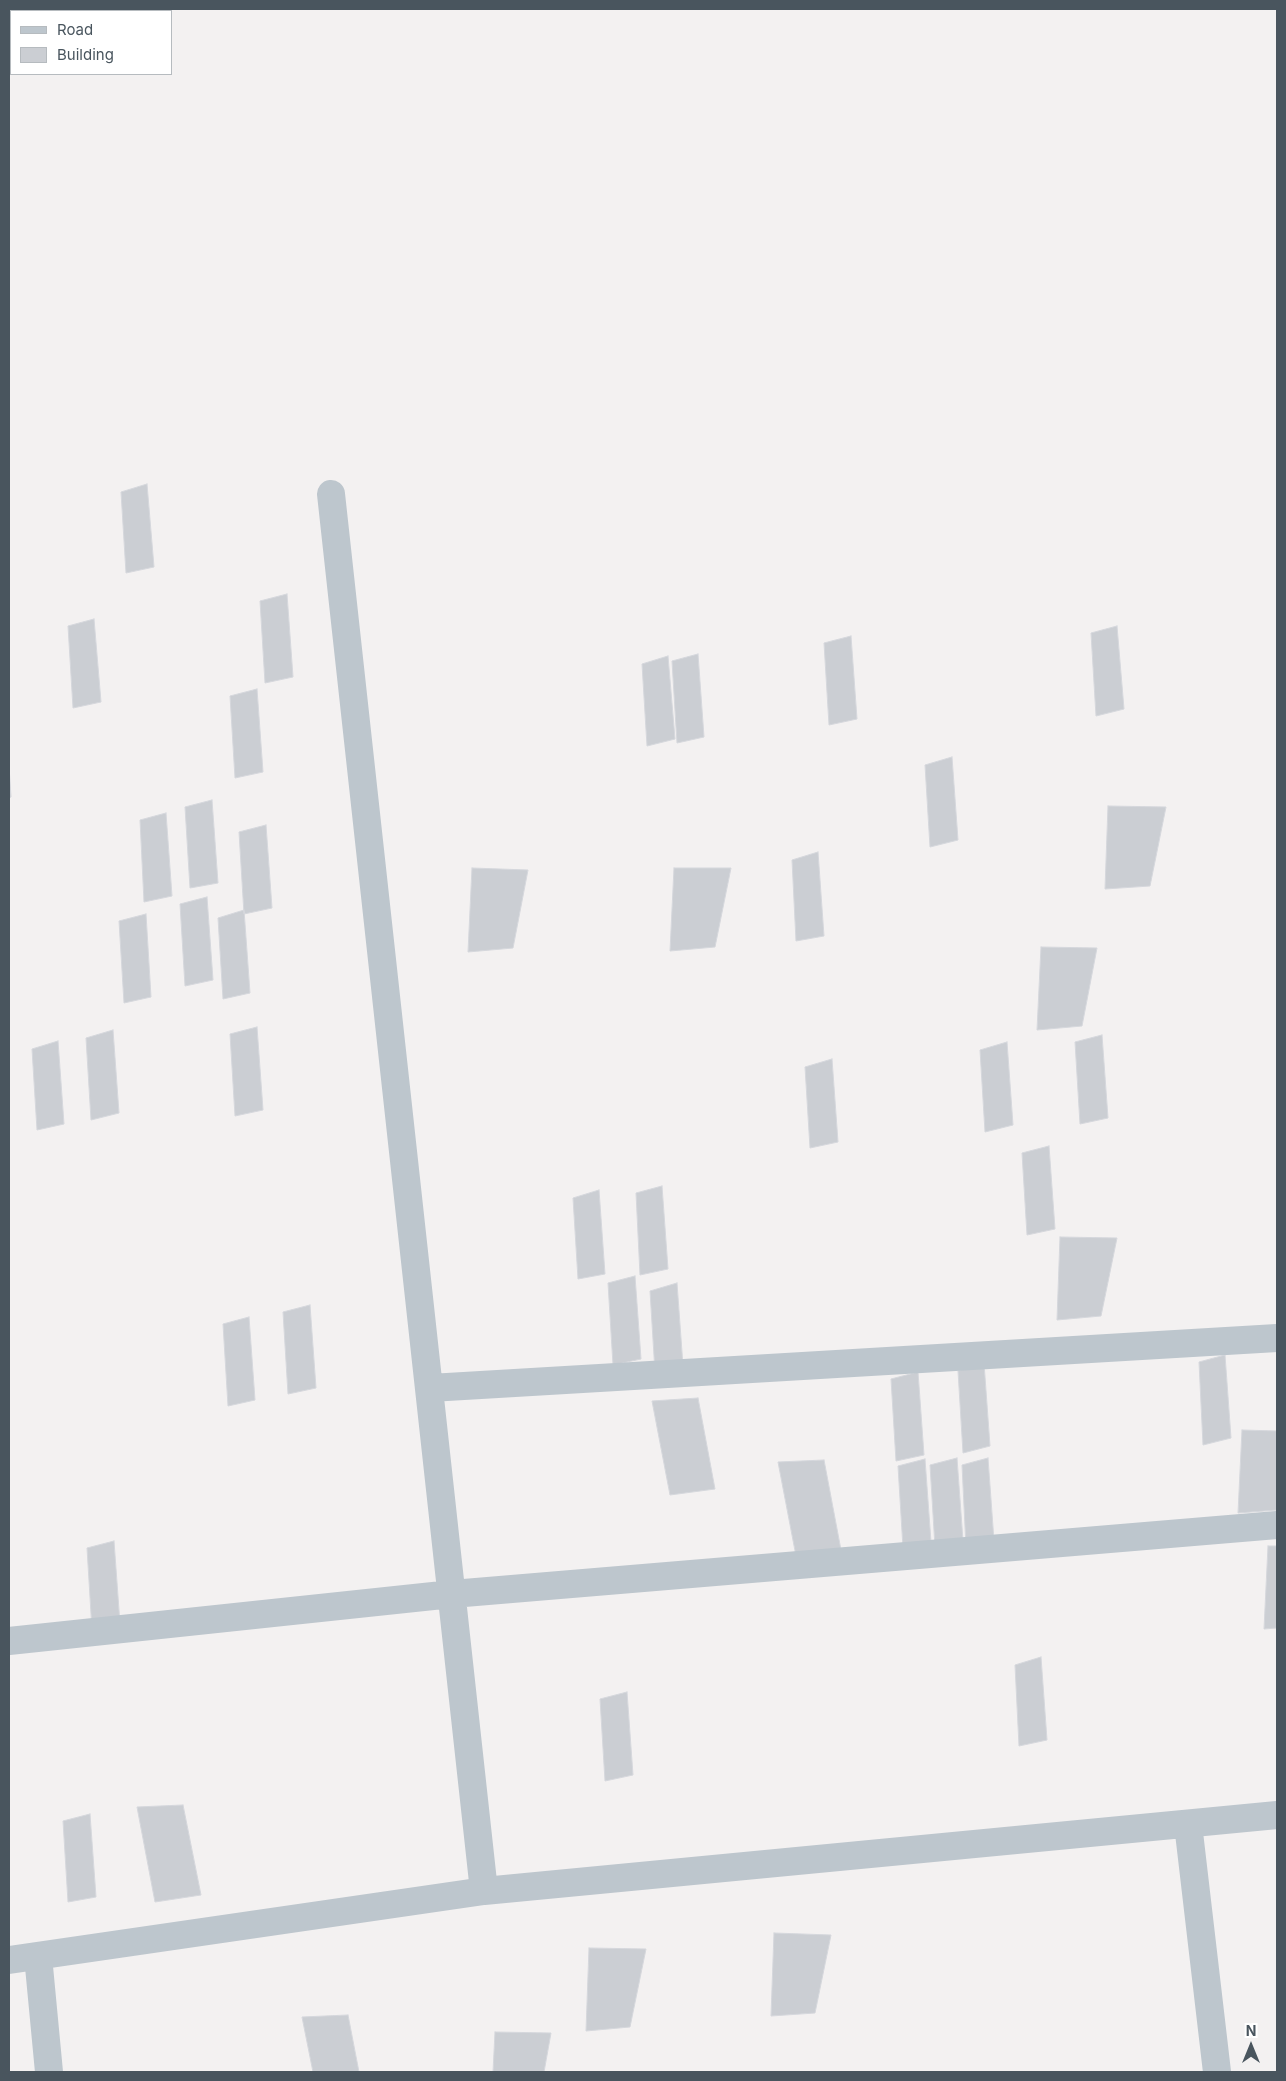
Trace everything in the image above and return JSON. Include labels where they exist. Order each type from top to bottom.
[{"type":"street","points":[[331,494],[484,1891]]},
{"type":"street","points":[[430,1388],[1277,1338]]},
{"type":"street","points":[[9,1641],[452,1594],[1277,1525]]},
{"type":"street","points":[[9,1960],[484,1891],[1277,1815]]},
{"type":"street","points":[[1188,1824],[1217,2072]]},
{"type":"street","points":[[38,1956],[49,2072]]},
{"type":"building","points":[[147,484],[154,567],[126,573],[121,492]]},
{"type":"building","points":[[287,594],[293,677],[265,683],[260,601]]},
{"type":"building","points":[[94,619],[101,702],[73,708],[68,626]]},
{"type":"building","points":[[1117,626],[1124,709],[1096,716],[1091,633]]},
{"type":"building","points":[[851,636],[857,719],[829,725],[824,643]]},
{"type":"building","points":[[698,654],[704,737],[677,743],[672,661]]},
{"type":"building","points":[[668,656],[675,739],[647,746],[642,664]]},
{"type":"building","points":[[257,689],[263,772],[235,778],[230,696]]},
{"type":"building","points":[[952,757],[958,840],[930,847],[925,765]]},
{"type":"building","points":[[9,766],[11,797],[9,798]]},
{"type":"building","points":[[212,800],[218,883],[190,888],[185,807]]},
{"type":"building","points":[[1108,806],[1166,807],[1150,886],[1105,889]]},
{"type":"building","points":[[166,813],[172,896],[144,902],[140,820]]},
{"type":"building","points":[[266,825],[272,908],[244,914],[239,832]]},
{"type":"building","points":[[818,852],[824,936],[796,941],[792,860]]},
{"type":"building","points":[[472,868],[528,870],[513,948],[468,952]]},
{"type":"building","points":[[674,868],[731,868],[715,947],[670,951]]},
{"type":"building","points":[[207,897],[213,980],[185,986],[180,904]]},
{"type":"building","points":[[244,910],[250,993],[223,999],[218,918]]},
{"type":"building","points":[[146,914],[151,997],[124,1003],[119,921]]},
{"type":"building","points":[[1041,947],[1097,948],[1082,1026],[1037,1030]]},
{"type":"building","points":[[257,1027],[263,1110],[235,1116],[230,1034]]},
{"type":"building","points":[[113,1030],[119,1113],[91,1120],[86,1038]]},
{"type":"building","points":[[1102,1035],[1108,1118],[1080,1124],[1075,1042]]},
{"type":"building","points":[[58,1041],[64,1124],[37,1130],[32,1049]]},
{"type":"building","points":[[1007,1042],[1013,1125],[985,1132],[980,1050]]},
{"type":"building","points":[[832,1059],[838,1142],[810,1148],[805,1067]]},
{"type":"building","points":[[1049,1146],[1055,1229],[1027,1235],[1022,1153]]},
{"type":"building","points":[[662,1186],[668,1269],[640,1275],[636,1193]]},
{"type":"building","points":[[599,1190],[605,1274],[578,1279],[573,1198]]},
{"type":"building","points":[[1060,1237],[1117,1238],[1101,1316],[1057,1320]]},
{"type":"building","points":[[635,1276],[641,1359],[613,1365],[608,1283]]},
{"type":"building","points":[[677,1283],[683,1366],[655,1372],[650,1291]]},
{"type":"building","points":[[310,1305],[316,1388],[288,1394],[283,1312]]},
{"type":"building","points":[[249,1317],[255,1400],[228,1406],[223,1324]]},
{"type":"building","points":[[1225,1355],[1231,1438],[1203,1445],[1199,1362]]},
{"type":"building","points":[[984,1363],[990,1446],[963,1453],[958,1371]]},
{"type":"building","points":[[918,1372],[924,1455],[896,1461],[891,1379]]},
{"type":"building","points":[[698,1398],[715,1489],[670,1495],[652,1401]]},
{"type":"building","points":[[1242,1430],[1277,1431],[1277,1510],[1238,1513]]},
{"type":"building","points":[[957,1458],[963,1541],[935,1547],[930,1465]]},
{"type":"building","points":[[988,1458],[994,1541],[966,1547],[962,1465]]},
{"type":"building","points":[[925,1459],[931,1542],[903,1548],[898,1466]]},
{"type":"building","points":[[824,1460],[841,1550],[796,1556],[778,1462]]},
{"type":"building","points":[[114,1541],[120,1624],[92,1630],[87,1548]]},
{"type":"building","points":[[1268,1546],[1277,1546],[1277,1628],[1264,1629]]},
{"type":"building","points":[[1041,1657],[1047,1740],[1019,1746],[1015,1665]]},
{"type":"building","points":[[627,1692],[633,1775],[605,1781],[600,1699]]},
{"type":"building","points":[[183,1805],[201,1895],[155,1902],[137,1807]]},
{"type":"building","points":[[90,1814],[96,1897],[68,1902],[63,1821]]},
{"type":"building","points":[[774,1933],[831,1935],[815,2013],[771,2016]]},
{"type":"building","points":[[589,1948],[646,1949],[630,2027],[586,2031]]},
{"type":"building","points":[[348,2015],[359,2072],[313,2072],[302,2017]]},
{"type":"building","points":[[495,2032],[551,2033],[544,2072],[493,2072]]}]
